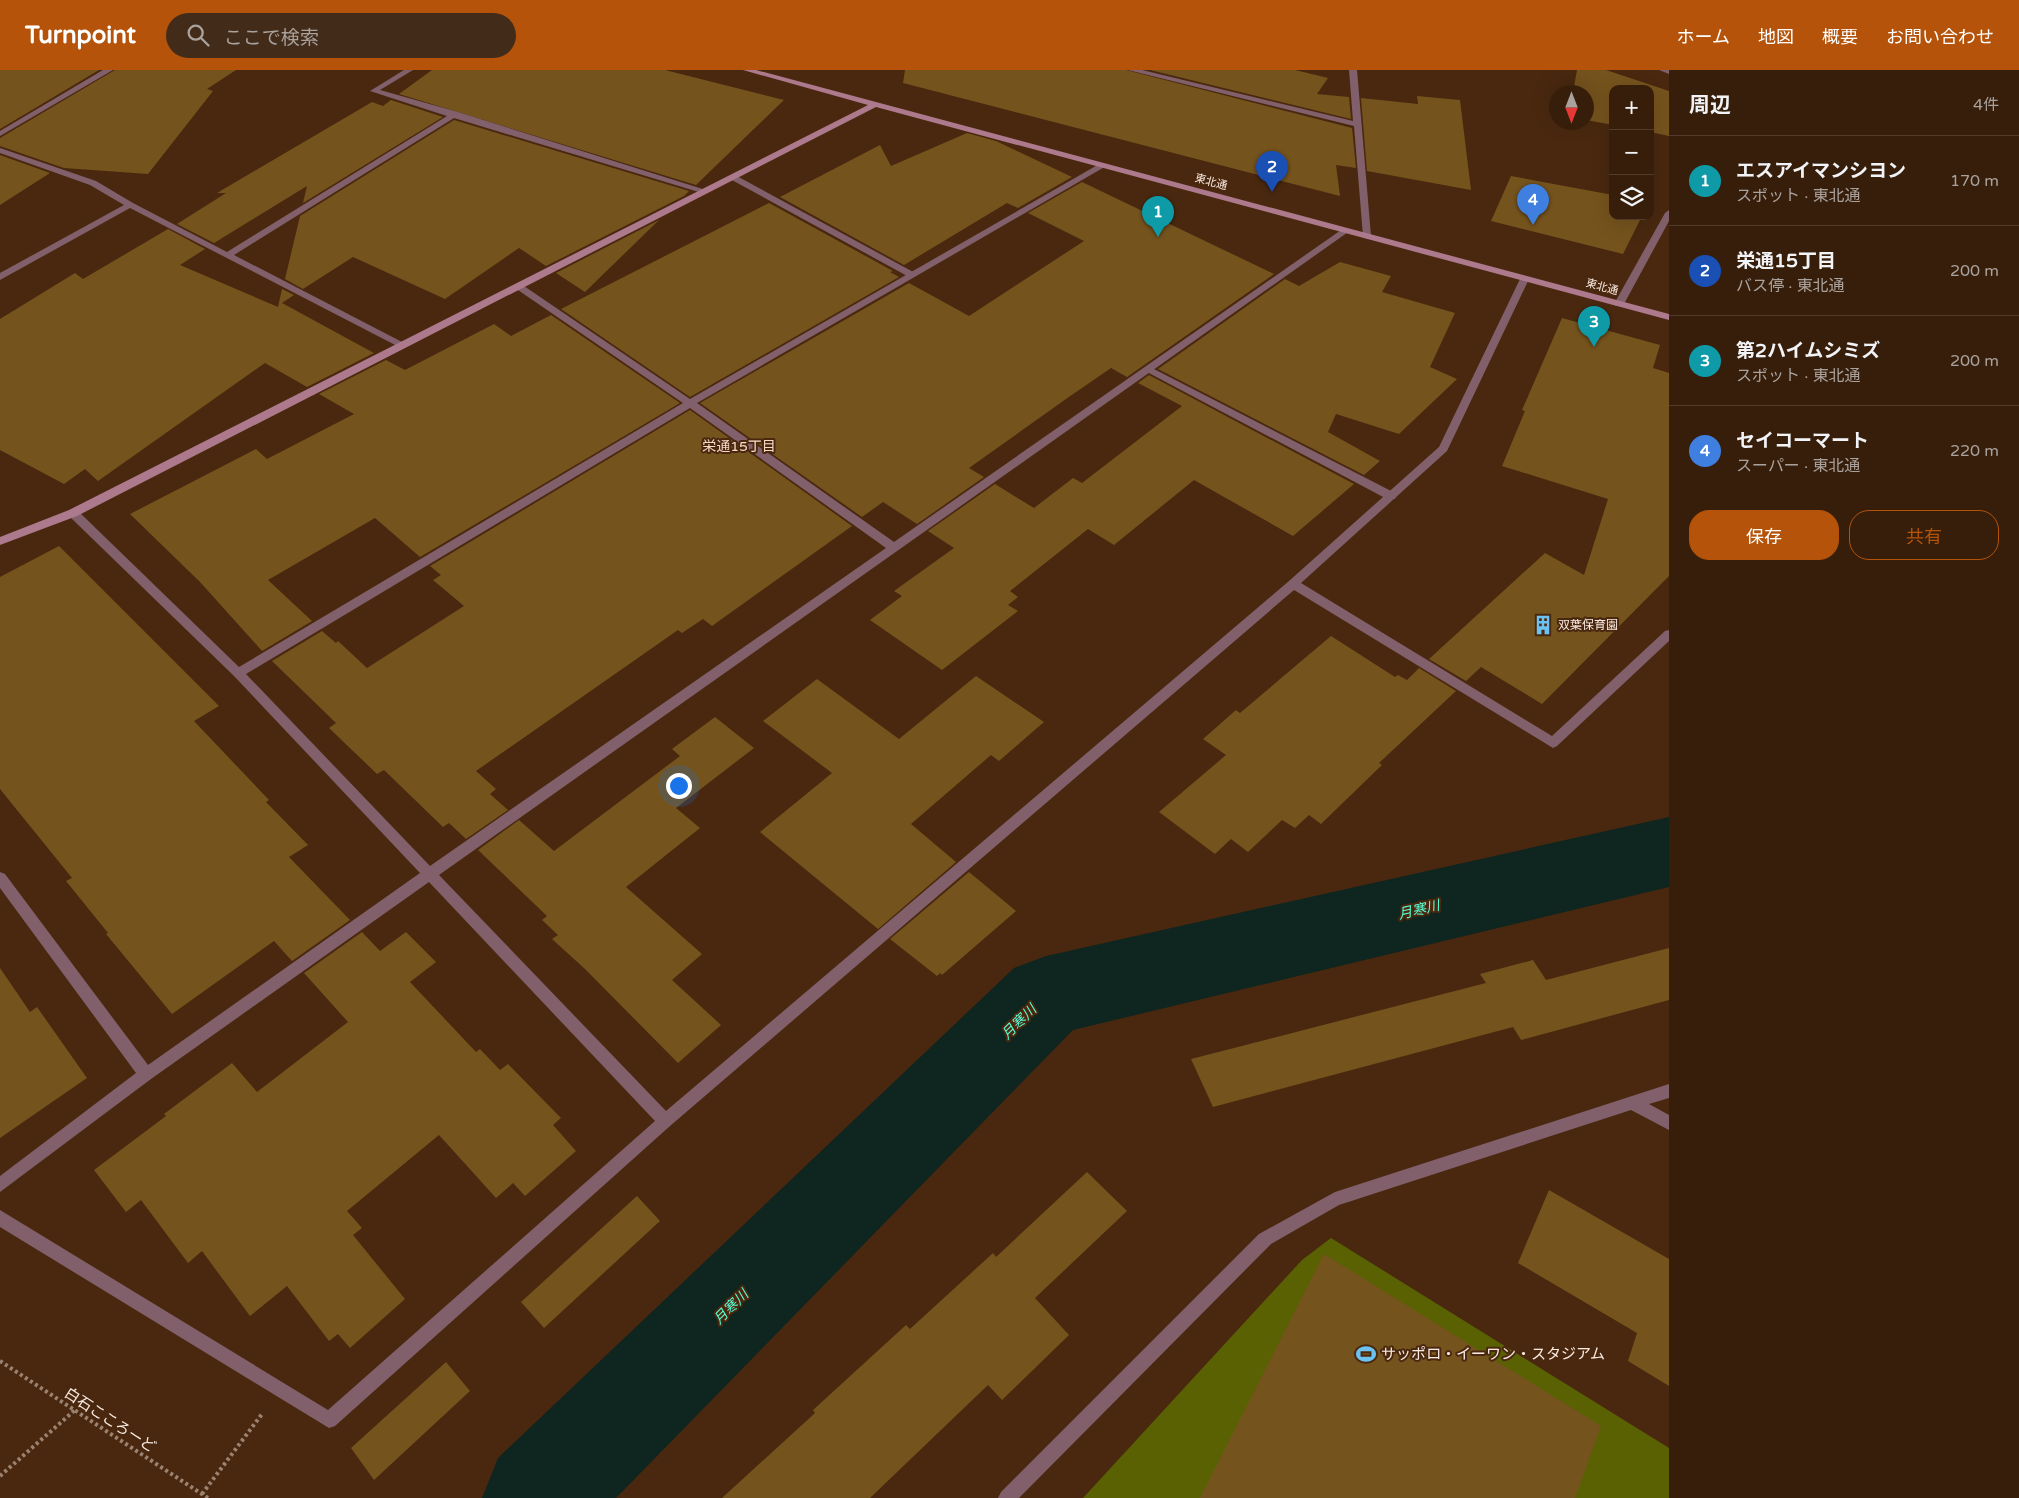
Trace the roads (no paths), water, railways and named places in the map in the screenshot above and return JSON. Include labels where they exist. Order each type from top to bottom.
[{"type":"street","points":[[0,134],[109,70]]},
{"type":"street","points":[[409,70],[374,91],[705,191]]},
{"type":"street","name":"東北通","points":[[747,70],[1669,317]]},
{"type":"street","points":[[1132,70],[1358,125]]},
{"type":"street","points":[[1353,70],[1367,236]]},
{"type":"street","points":[[1663,70],[1669,72]]},
{"type":"street","points":[[0,541],[73,512],[874,105]]},
{"type":"street","points":[[228,255],[455,114]]},
{"type":"street","points":[[0,150],[93,184],[401,345]]},
{"type":"street","points":[[238,673],[690,403],[1104,165]]},
{"type":"street","points":[[733,177],[912,276]]},
{"type":"street","points":[[0,277],[130,205]]},
{"type":"street","points":[[1620,304],[1669,213]]},
{"type":"street","points":[[0,1185],[146,1074],[1347,230]]},
{"type":"street","points":[[0,1218],[329,1420],[665,1121],[1292,584],[1443,449],[1524,279]]},
{"type":"street","points":[[518,286],[690,403],[894,548]]},
{"type":"street","points":[[1150,370],[1391,496]]},
{"type":"street","points":[[73,512],[238,673],[428,875],[665,1121]]},
{"type":"street","points":[[1292,584],[1553,742],[1669,634]]},
{"type":"street","points":[[0,878],[146,1074]]},
{"type":"street","points":[[1007,1498],[1265,1239],[1334,1199],[1669,1091]]},
{"type":"street","points":[[1631,1102],[1669,1123]]},
{"type":"waterway","name":"月寒川","points":[[538,1498],[1046,996],[1669,852]]},
{"type":"place","name":"栄通15丁目","points":[[1272,192]]},
{"type":"place","name":"セイコーマート","points":[[1533,225]]},
{"type":"place","name":"エスアイマンシヨン","points":[[1158,237]]},
{"type":"place","name":"第2ハイムシミズ","points":[[1594,347]]},
{"type":"place","name":"双葉保育園","points":[[1543,625]]},
{"type":"place","name":"サッポロ・イーワン・スタジアム","points":[[1366,1354]]},
{"type":"district","name":"栄通15丁目","points":[[739,446]]}]
